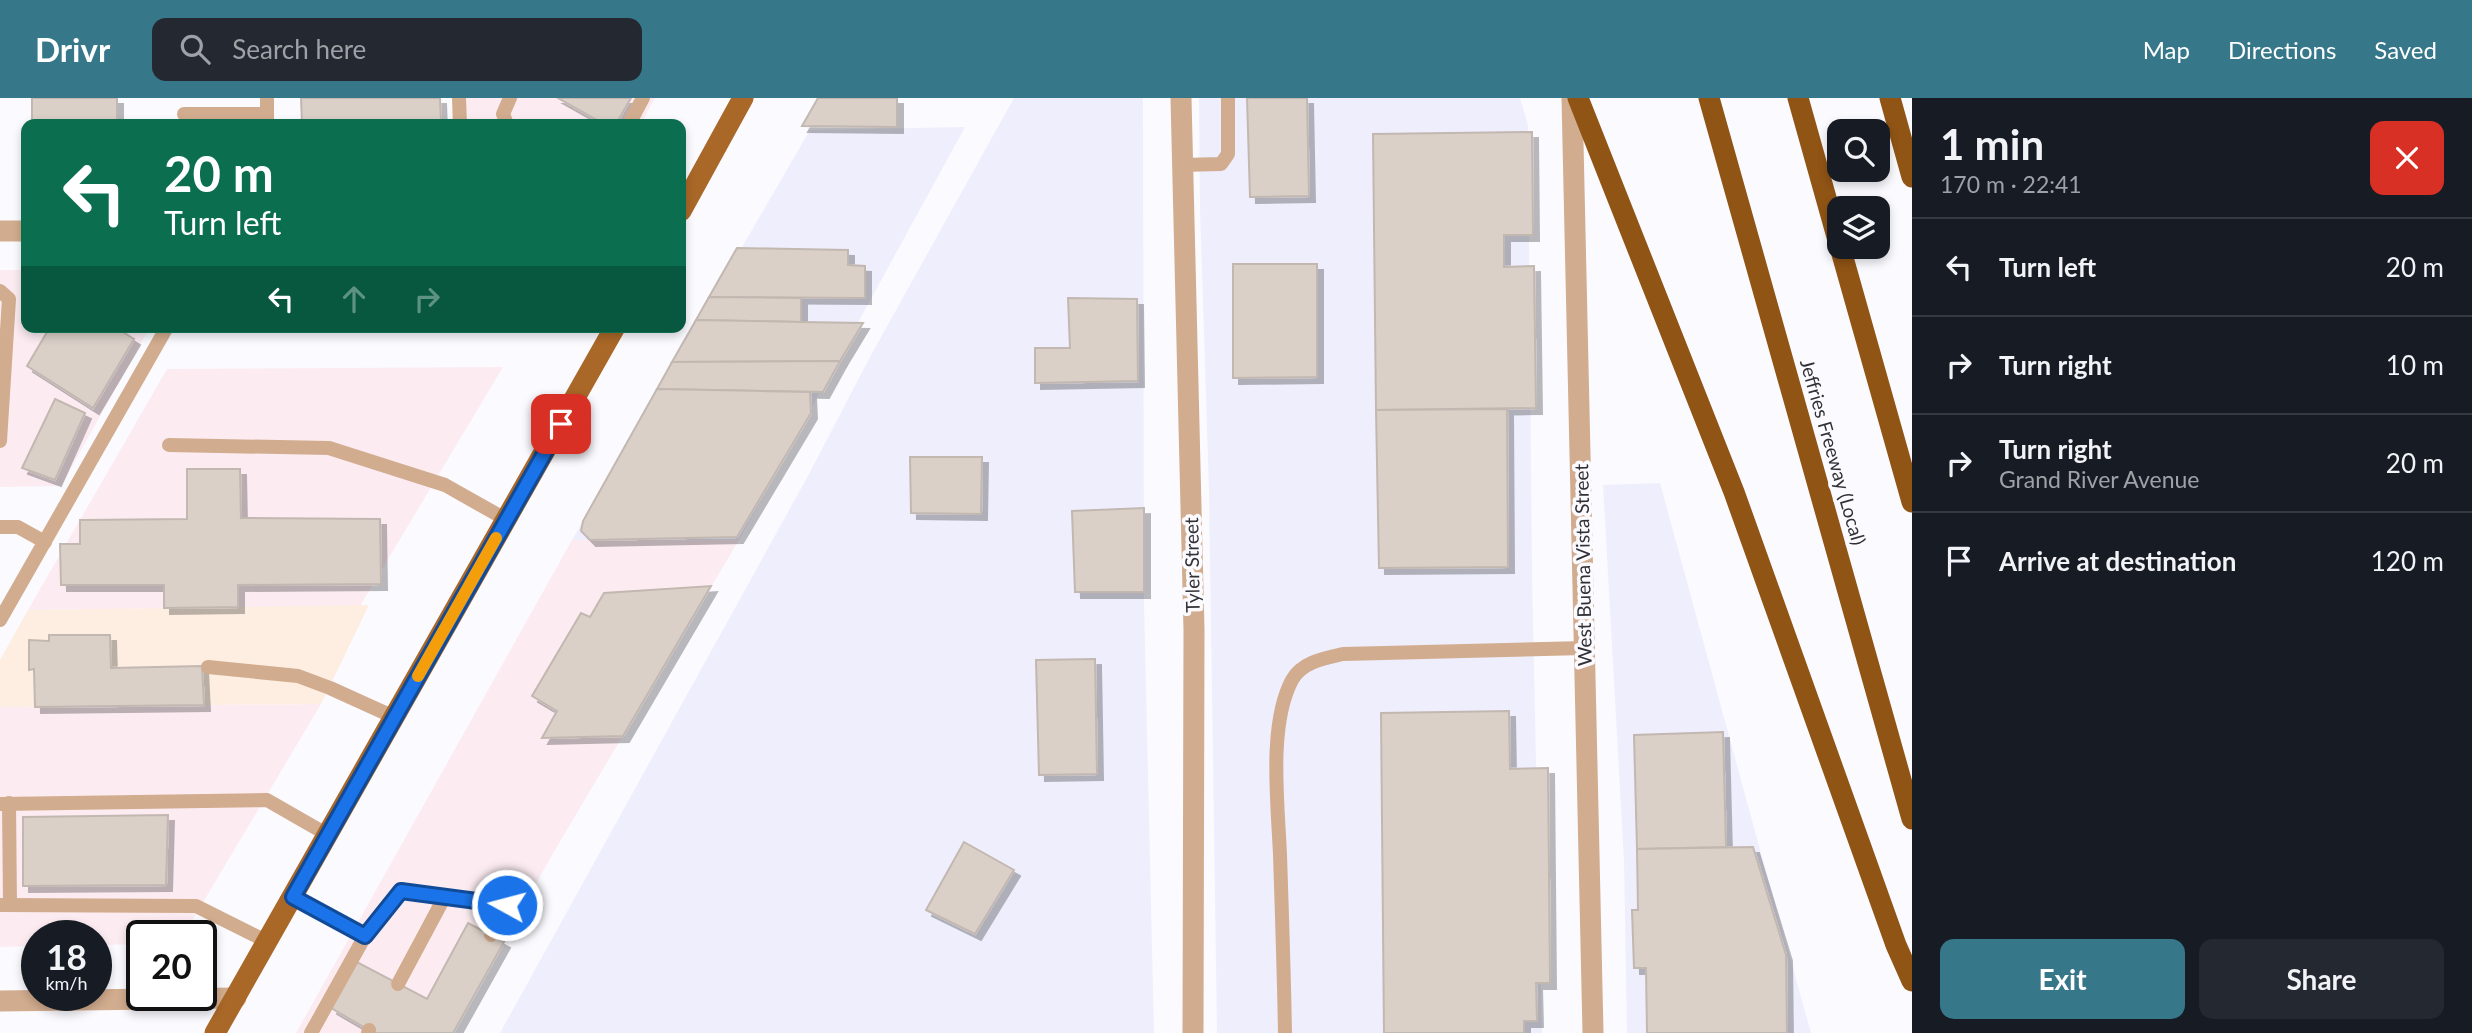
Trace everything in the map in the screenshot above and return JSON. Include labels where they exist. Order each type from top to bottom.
[{"type":"highway","points":[[1578,98],[1734,492],[1896,945],[1912,981]]},
{"type":"highway","name":"Jeffries Freeway (Local)","points":[[1709,98],[1912,819]]},
{"type":"highway","points":[[1798,98],[1827,200]]},
{"type":"highway","points":[[1890,98],[1912,177]]},
{"type":"highway","points":[[1844,259],[1912,502]]},
{"type":"main road","points":[[686,202],[743,98]]},
{"type":"main road","points":[[215,1033],[612,333]]},
{"type":"street","name":"Tyler Street","points":[[1181,98],[1194,630],[1194,1033]]},
{"type":"street","name":"West Buena Vista Street","points":[[1572,98],[1593,1033]]},
{"type":"street","points":[[0,231],[21,231]]},
{"type":"street","points":[[0,1001],[236,998]]},
{"type":"lane","points":[[184,114],[267,119],[267,98]]},
{"type":"lane","points":[[459,98],[460,119]]},
{"type":"lane","points":[[506,119],[503,114],[510,98]]},
{"type":"lane","points":[[632,119],[643,98]]},
{"type":"lane","points":[[1182,165],[1221,164],[1228,154],[1228,98]]},
{"type":"lane","points":[[0,291],[9,299],[0,441]]},
{"type":"lane","points":[[0,620],[164,333]]},
{"type":"lane","points":[[169,446],[329,447],[445,485],[507,520]]},
{"type":"lane","points":[[0,527],[18,527],[45,542]]},
{"type":"lane","points":[[1286,1033],[1278,736],[1282,705],[1294,677],[1317,659],[1343,654],[1584,648]]},
{"type":"lane","points":[[208,667],[298,676],[394,717]]},
{"type":"lane","points":[[268,942],[196,906],[5,905],[5,804],[267,800],[328,835]]},
{"type":"lane","points":[[311,1033],[365,936],[401,891],[507,905],[491,935]]},
{"type":"lane","points":[[293,897],[365,936]]},
{"type":"lane","points":[[398,984],[444,898]]},
{"type":"shaded area","points":[[452,98],[655,98],[644,119],[452,119]]},
{"type":"shaded area","points":[[1014,98],[1143,98],[1144,603],[1154,1033],[500,1033],[809,474],[871,355]]},
{"type":"shaded area","points":[[1199,98],[1520,98],[1528,125],[1532,578],[1542,1033],[1217,1033],[1209,491]]},
{"type":"shaded area","points":[[965,127],[739,540],[572,540],[810,130]]},
{"type":"shaded area","points":[[0,270],[21,270],[21,333],[147,333],[61,486],[0,487]]},
{"type":"shaded area","points":[[503,367],[360,606],[28,610],[167,369]]},
{"type":"shaded area","points":[[1660,483],[1811,1033],[1627,1033],[1624,861],[1603,485]]},
{"type":"shaded area","points":[[572,540],[739,540],[552,855],[453,1033],[296,1033]]},
{"type":"shaded area","points":[[369,605],[321,704],[0,707],[0,660],[28,610]]},
{"type":"shaded area","points":[[321,704],[193,920],[126,920],[126,944],[112,945],[112,920],[21,920],[21,946],[0,947],[0,707]]},
{"type":"building","points":[[32,98],[117,98],[117,119],[32,119]]},
{"type":"building","points":[[301,98],[440,98],[441,119],[302,119]]},
{"type":"building","points":[[558,98],[631,98],[619,119],[595,119]]},
{"type":"building","points":[[818,98],[897,98],[897,127],[802,126]]},
{"type":"building","points":[[1247,98],[1307,98],[1309,196],[1250,197]]},
{"type":"building","points":[[1532,132],[1533,235],[1504,235],[1504,267],[1534,266],[1536,408],[1376,410],[1373,134]]},
{"type":"building","points":[[737,248],[848,250],[848,265],[865,266],[865,298],[709,297]]},
{"type":"building","points":[[1233,264],[1317,264],[1317,377],[1233,378]]},
{"type":"building","points":[[709,297],[801,298],[801,322],[696,320]]},
{"type":"building","points":[[1068,298],[1137,299],[1138,381],[1035,383],[1035,348],[1070,348]]},
{"type":"building","points":[[696,320],[863,323],[840,361],[672,362]]},
{"type":"building","points":[[46,333],[124,333],[134,339],[93,408],[27,366]]},
{"type":"building","points":[[840,361],[823,392],[657,389],[672,362]]},
{"type":"building","points":[[657,389],[810,392],[811,413],[737,537],[590,540],[581,531],[583,521]]},
{"type":"building","points":[[55,399],[85,413],[55,480],[22,468]]},
{"type":"building","points":[[1507,409],[1508,567],[1379,568],[1376,410]]},
{"type":"building","points":[[910,457],[982,457],[981,514],[911,513]]},
{"type":"building","points":[[187,469],[240,469],[241,518],[380,519],[381,584],[238,585],[238,607],[164,608],[164,585],[61,585],[60,544],[80,544],[80,520],[187,519]]},
{"type":"building","points":[[1144,508],[1144,592],[1075,592],[1072,511]]},
{"type":"building","points":[[711,586],[623,736],[542,738],[557,711],[532,696],[581,613],[590,617],[604,593]]},
{"type":"building","points":[[49,635],[110,635],[111,668],[202,666],[204,705],[35,707],[34,669],[29,670],[29,640],[49,641]]},
{"type":"building","points":[[1095,659],[1097,774],[1039,775],[1036,660]]},
{"type":"building","points":[[1509,711],[1510,769],[1548,768],[1550,983],[1536,983],[1537,1021],[1524,1021],[1524,1033],[1384,1033],[1381,713]]},
{"type":"building","points":[[1723,732],[1726,847],[1637,849],[1634,735]]},
{"type":"building","points":[[168,815],[166,885],[23,886],[23,817]]},
{"type":"building","points":[[964,842],[1014,870],[975,934],[926,910]]},
{"type":"building","points":[[1753,847],[1786,955],[1787,1033],[1647,1033],[1646,968],[1634,968],[1632,910],[1638,910],[1637,849]]},
{"type":"building","points":[[468,923],[504,942],[453,1033],[374,1033],[331,1008],[357,962],[427,999]]},
{"type":"slow traffic","points":[[418,676],[496,538]]},
{"type":"route","points":[[507,905],[401,891],[365,936],[293,897],[561,424]]}]
